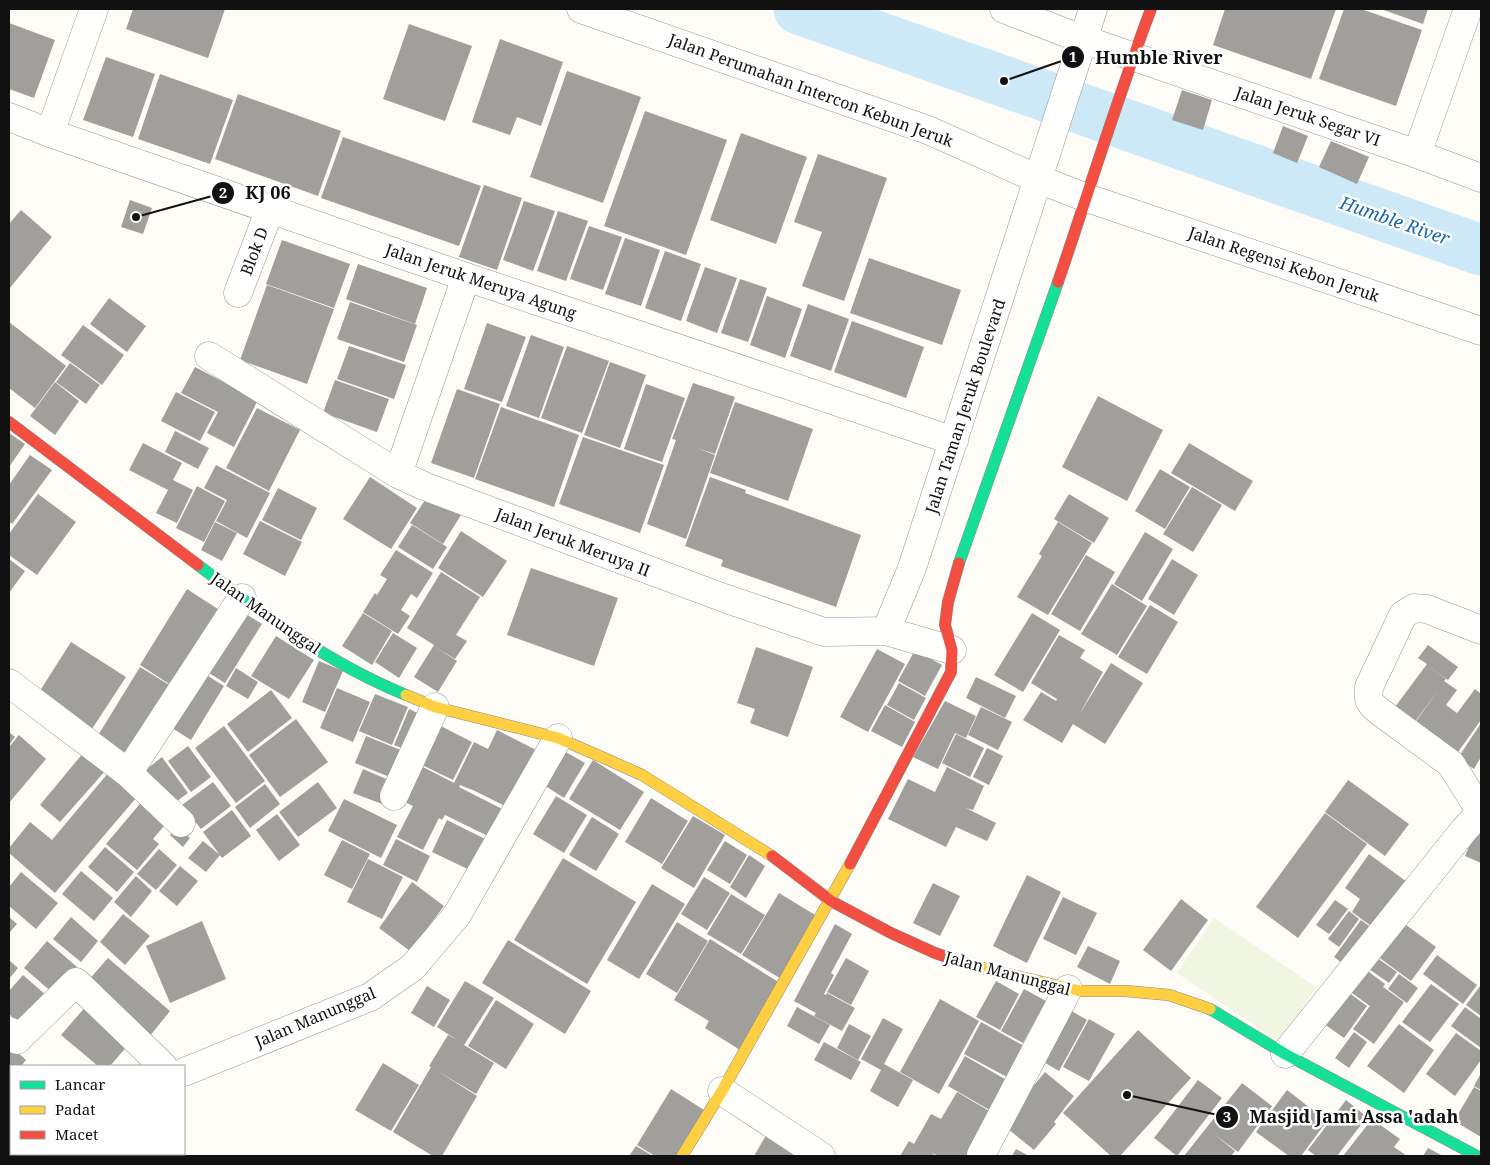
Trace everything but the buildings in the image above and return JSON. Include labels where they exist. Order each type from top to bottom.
[{"type":"street","points":[[50,133],[94,9]]},
{"type":"street","name":"Jalan Perumahan Intercon Kebun Jeruk","points":[[581,9],[928,130],[1087,198]]},
{"type":"street","name":"Jalan Jeruk Segar VI","points":[[1004,9],[1078,51],[1130,65],[1417,154],[1481,178]]},
{"type":"street","name":"Jalan Taman Jeruk Boulevard","points":[[886,631],[912,568],[1093,9]]},
{"type":"street","points":[[682,1156],[722,1091],[831,901],[951,672],[952,650],[945,625],[948,602],[964,545],[1087,198],[1130,65],[1151,9]]},
{"type":"street","points":[[1417,154],[1468,9]]},
{"type":"street","name":"Jalan Jeruk Meruya Agung","points":[[9,117],[270,209],[954,441]]},
{"type":"street","name":"Jalan Regensi Kebon Jeruk","points":[[1087,198],[1481,331]]},
{"type":"street","name":"Blok D","points":[[238,293],[270,209]]},
{"type":"street","points":[[398,474],[466,276]]},
{"type":"street","name":"Jalan Jeruk Meruya II","points":[[210,356],[398,474],[424,486],[724,598],[824,632],[886,631],[952,650]]},
{"type":"street","name":"Jalan Manunggal","points":[[9,422],[273,622],[334,661],[386,687],[435,707],[558,738],[642,775],[772,856],[831,901],[891,934],[935,953],[980,968],[1068,989],[1169,995],[1211,1009],[1286,1054],[1477,1156]]},
{"type":"street","points":[[128,772],[242,598]]},
{"type":"street","points":[[1286,1054],[1464,830],[1481,812],[1451,764],[1372,706],[1368,699],[1370,687],[1403,614],[1414,608],[1426,609],[1481,630]]},
{"type":"street","points":[[9,683],[128,772],[181,823]]},
{"type":"street","points":[[394,796],[435,707]]},
{"type":"street","name":"Jalan Manunggal","points":[[185,1072],[370,997],[413,967],[457,916],[558,738]]},
{"type":"street","points":[[9,1031],[17,1040],[76,982],[162,1065]]},
{"type":"street","points":[[981,1155],[1068,989]]},
{"type":"street","points":[[722,1091],[821,1156]]},
{"type":"green space","points":[[1214,918],[1316,987],[1279,1042],[1177,973]]},
{"type":"waterway","name":"Humble River","points":[[799,9],[1481,250]]},
{"type":"traffic: fast","points":[[959,563],[1058,282]]},
{"type":"traffic: fast","points":[[198,565],[298,637],[350,668],[406,695]]},
{"type":"traffic: fast","points":[[1210,1009],[1285,1054],[1477,1156]]},
{"type":"traffic: slow","points":[[406,695],[435,707],[558,738],[604,758],[642,775],[772,856]]},
{"type":"traffic: slow","points":[[682,1156],[722,1091],[850,864]]},
{"type":"traffic: slow","points":[[974,966],[1080,991],[1126,991],[1169,995],[1210,1009]]},
{"type":"traffic: jam","points":[[1058,282],[1151,9]]},
{"type":"traffic: jam","points":[[9,422],[198,565]]},
{"type":"traffic: jam","points":[[850,864],[951,672],[952,650],[945,625],[948,602],[959,563]]},
{"type":"traffic: jam","points":[[772,856],[831,901],[891,933],[935,953],[974,966]]},
{"type":"place","name":"Humble River","points":[[1004,81]]},
{"type":"place","name":"KJ 06","points":[[136,217]]},
{"type":"place","name":"Masjid Jami Assa 'adah","points":[[1127,1095]]}]
